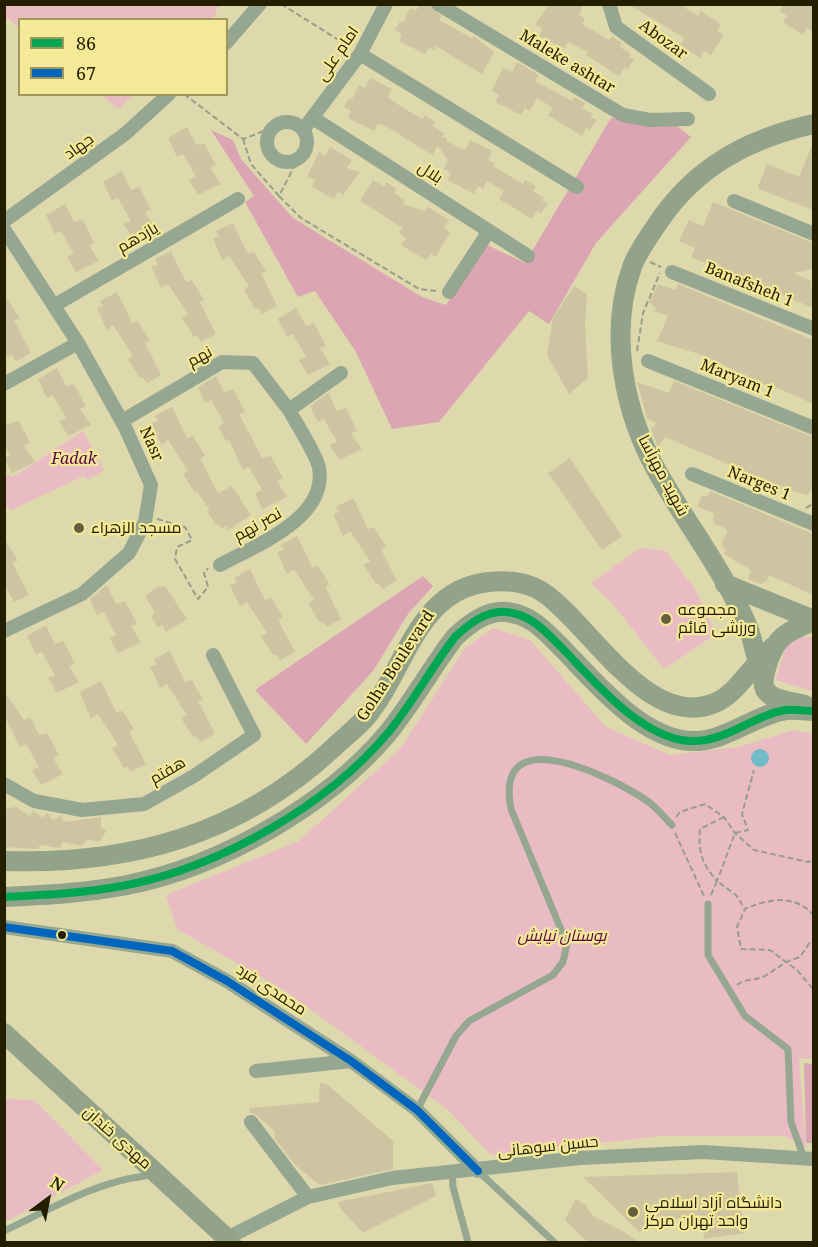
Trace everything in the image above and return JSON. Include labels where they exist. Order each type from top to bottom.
[{"type":"main road","name":"شهید مهرآسا","points":[[760,670],[748,627],[657,471],[631,408],[625,383],[621,327],[624,298],[637,257],[669,207],[701,174],[720,160],[758,140],[813,124]]},
{"type":"main road","name":"Golha Boulevard","points":[[4,861],[51,862],[139,852],[230,820],[308,771],[367,716],[434,608],[451,594],[472,584],[508,580],[543,592],[638,685],[660,698],[682,705],[705,706],[721,700],[760,670],[772,647],[795,627],[813,621]]},
{"type":"main road","points":[[725,584],[813,621]]},
{"type":"main road","name":"Golha Boulevard","points":[[4,897],[69,894],[129,884],[184,868],[247,841],[307,805],[350,772],[387,734],[455,637],[468,624],[486,615],[505,612],[532,620],[630,715],[656,731],[690,741],[722,735],[785,710],[813,709]]},
{"type":"main road","points":[[760,670],[764,688],[770,696],[813,709]]},
{"type":"main road","name":"مهدی خندان","points":[[4,1033],[224,1241]]},
{"type":"main road","name":"مهدی خندان","points":[[4,1049],[145,1176],[224,1241]]},
{"type":"street","points":[[228,41],[260,4]]},
{"type":"street","name":"امام علی","points":[[303,130],[360,54],[386,4]]},
{"type":"street","name":"Maleke ashtar","points":[[438,4],[623,115],[650,120],[688,119]]},
{"type":"street","name":"Abozar","points":[[609,4],[616,27],[709,94]]},
{"type":"street","points":[[360,54],[577,187]]},
{"type":"street","name":"جهاد","points":[[4,221],[125,134],[167,96]]},
{"type":"street","name":"بلال","points":[[313,118],[528,256]]},
{"type":"street","points":[[285,122],[303,130],[307,142],[303,154],[298,159],[286,162],[273,158],[267,146],[268,133],[272,128],[285,122]]},
{"type":"street","name":"یازدهم","points":[[55,305],[238,199]]},
{"type":"street","points":[[734,201],[813,234]]},
{"type":"street","name":"Nasr","points":[[4,229],[78,343],[122,422],[151,485],[146,516],[129,553],[82,594],[4,631]]},
{"type":"street","points":[[449,292],[489,231]]},
{"type":"street","name":"Banafsheh 1","points":[[672,272],[813,329]]},
{"type":"street","points":[[4,384],[78,343]]},
{"type":"street","name":"Maryam 1","points":[[642,359],[813,428]]},
{"type":"street","name":"نهم","points":[[122,422],[222,362],[253,363],[289,410]]},
{"type":"street","points":[[289,410],[341,374]]},
{"type":"street","name":"نصر نهم","points":[[220,565],[295,524],[316,496],[320,467],[289,410]]},
{"type":"street","name":"Narges 1","points":[[692,474],[813,524]]},
{"type":"street","name":"هفتم","points":[[4,784],[34,801],[82,810],[144,804],[194,776],[254,735],[213,655]]},
{"type":"street","name":"محمدی فرد","points":[[4,927],[172,951],[227,981],[351,1060],[417,1110],[478,1171]]},
{"type":"street","points":[[256,1071],[351,1060]]},
{"type":"street","points":[[251,1122],[309,1197]]},
{"type":"street","name":"حسین سوهانی","points":[[224,1241],[309,1197],[392,1178],[452,1170],[478,1171],[580,1158],[703,1152],[809,1158]]},
{"type":"lane","points":[[417,1110],[456,1036],[469,1021],[552,975],[563,962],[567,944],[511,809],[507,790],[510,774],[519,765],[549,758],[631,791],[648,801],[672,825]]},
{"type":"lane","points":[[708,903],[708,955],[745,1016],[788,1049],[791,1122],[809,1158]]},
{"type":"lane","points":[[452,1170],[453,1187],[468,1242]]},
{"type":"lane","points":[[478,1171],[554,1242]]},
{"type":"lane","points":[[4,1231],[100,1187],[124,1179],[145,1176]]},
{"type":"path","points":[[281,4],[360,54]]},
{"type":"path","points":[[187,96],[243,140],[251,164],[301,218],[419,289],[449,292]]},
{"type":"path","points":[[243,140],[272,128]]},
{"type":"path","points":[[279,196],[298,159]]},
{"type":"path","points":[[637,257],[663,268],[643,313],[642,359]]},
{"type":"path","points":[[146,516],[185,527],[192,540],[177,547],[175,559],[198,599],[208,587],[204,573],[211,565],[220,565]]},
{"type":"path","points":[[735,833],[748,830],[742,814],[754,770]]},
{"type":"path","points":[[708,903],[685,860],[672,825],[680,812],[705,804],[724,817],[735,833],[754,850],[808,862],[813,859]]},
{"type":"path","points":[[724,817],[700,830],[698,845],[702,864],[717,881],[736,895],[745,909]]},
{"type":"path","points":[[708,903],[735,833]]},
{"type":"path","points":[[813,916],[808,910],[781,898],[762,901],[745,909],[737,927],[741,949],[770,950],[797,970],[813,990]]},
{"type":"path","points":[[730,991],[744,980],[762,977],[784,961],[800,957],[810,942],[813,942]]},
{"type":"green space","points":[[5,4],[219,4],[213,18],[18,18],[18,27],[8,18],[5,20]]},
{"type":"green space","points":[[102,96],[131,96],[119,109]]},
{"type":"green space","name":"Fadak","points":[[83,431],[104,470],[88,480],[84,476],[11,510],[5,505],[5,474],[13,477]]},
{"type":"green space","name":"مجموعه ورزشی قائم","points":[[640,548],[666,551],[696,590],[716,634],[664,669],[612,603],[591,583]]},
{"type":"green space","name":"بوستان نیایش","points":[[493,628],[530,640],[606,727],[670,755],[738,747],[794,730],[813,734],[813,1059],[799,1058],[806,1148],[785,1136],[662,1136],[491,1155],[448,1110],[284,990],[177,929],[166,895],[299,841],[400,749],[465,648]]},
{"type":"green space","points":[[797,637],[813,637],[813,691],[775,680],[786,647]]},
{"type":"green space","points":[[4,1099],[34,1100],[103,1170],[5,1222]]},
{"type":"shaded area","points":[[611,118],[676,125],[691,137],[596,243],[549,324],[529,311],[439,422],[392,429],[356,352],[315,291],[298,297],[245,202],[254,196],[211,130],[233,140],[241,159],[293,218],[422,297],[446,305],[485,244],[525,263]]},
{"type":"shaded area","points":[[423,576],[433,586],[408,614],[373,671],[306,744],[255,690]]},
{"type":"shaded area","points":[[804,1063],[813,1064],[813,1143],[806,1143]]},
{"type":"water","points":[[760,749],[766,752],[769,758],[766,764],[760,767],[754,764],[751,758],[754,752]]},
{"type":"building","points":[[419,4],[429,5],[441,16],[439,20],[472,38],[474,36],[494,52],[482,74],[436,46],[434,50],[429,47],[425,54],[399,41],[402,34],[395,30],[400,21],[403,23],[410,8],[416,11]]},
{"type":"building","points":[[549,4],[584,4],[579,15],[585,18],[582,24],[609,40],[612,36],[622,43],[620,47],[631,54],[629,58],[634,59],[627,70],[625,67],[619,76],[586,55],[588,52],[568,42],[565,49],[539,36],[542,28],[535,25]]},
{"type":"building","points":[[628,4],[679,4],[698,16],[701,11],[721,24],[717,31],[724,35],[711,55],[704,51],[700,58],[680,45],[684,38]]},
{"type":"building","points":[[784,4],[813,4],[813,32],[807,28],[803,35],[783,22],[787,16],[780,11]]},
{"type":"building","points":[[517,62],[539,75],[535,81],[572,101],[574,97],[585,103],[582,108],[593,114],[591,118],[597,120],[589,131],[587,127],[582,136],[548,115],[553,108],[537,98],[530,111],[525,108],[521,115],[495,102],[499,95],[492,91],[503,68],[512,72]]},
{"type":"building","points":[[370,78],[392,89],[388,97],[394,102],[422,119],[425,115],[435,122],[433,126],[444,133],[442,137],[447,138],[446,141],[465,150],[470,140],[492,151],[488,160],[495,163],[493,166],[523,184],[525,180],[536,186],[533,191],[544,198],[542,201],[548,203],[540,214],[538,210],[532,219],[499,199],[504,191],[487,181],[483,189],[478,186],[474,194],[448,180],[451,173],[444,169],[448,161],[438,146],[432,155],[384,125],[378,124],[374,131],[348,118],[351,111],[344,107],[349,98],[352,99],[359,85],[365,88]]},
{"type":"building","points":[[187,127],[196,145],[204,143],[216,165],[210,168],[221,184],[198,195],[189,180],[196,177],[183,154],[177,157],[168,138]]},
{"type":"building","points":[[813,143],[813,210],[759,189],[758,186],[767,164],[799,177]]},
{"type":"building","points":[[330,147],[352,160],[347,168],[360,172],[343,195],[338,192],[334,199],[312,187],[315,180],[307,177],[319,152],[325,156]]},
{"type":"building","points":[[122,171],[131,190],[139,187],[151,210],[145,212],[155,228],[133,239],[124,224],[131,221],[118,198],[112,201],[103,182]]},
{"type":"building","points":[[373,180],[384,187],[386,182],[397,189],[394,193],[405,200],[403,204],[425,211],[428,207],[449,220],[444,228],[450,232],[436,257],[431,254],[426,260],[401,245],[406,238],[399,233],[403,228],[360,201]]},
{"type":"building","points":[[713,202],[813,243],[813,269],[794,273],[811,281],[813,308],[691,257],[695,248],[679,241],[689,220],[703,226]]},
{"type":"building","points":[[65,204],[74,222],[83,220],[94,243],[89,245],[99,261],[76,272],[67,257],[74,254],[61,231],[55,234],[46,215]]},
{"type":"building","points":[[233,223],[248,254],[254,252],[266,272],[261,273],[277,306],[262,314],[258,308],[255,309],[244,290],[249,286],[229,256],[222,260],[213,238],[219,237],[216,231]]},
{"type":"building","points":[[171,251],[186,282],[192,280],[204,300],[199,301],[216,334],[201,342],[197,336],[194,337],[182,318],[188,314],[168,284],[161,288],[151,266],[158,265],[155,259]]},
{"type":"building","points":[[658,284],[675,290],[678,284],[813,340],[813,404],[769,384],[768,386],[754,380],[705,356],[657,341],[668,316],[654,311],[656,308],[649,302]]},
{"type":"building","points":[[574,286],[587,294],[585,324],[588,378],[569,394],[547,355],[553,318]]},
{"type":"building","points":[[117,292],[132,323],[138,321],[150,341],[145,343],[161,375],[147,383],[142,377],[140,378],[128,359],[133,356],[113,325],[107,330],[97,308],[103,306],[100,301]]},
{"type":"building","points":[[4,294],[20,319],[14,320],[31,353],[16,361],[12,355],[8,357],[4,352]]},
{"type":"building","points":[[296,308],[306,326],[314,323],[326,346],[320,348],[330,364],[308,375],[299,360],[306,357],[293,334],[287,337],[278,319]]},
{"type":"building","points":[[57,368],[66,386],[74,384],[86,406],[80,409],[91,425],[68,436],[59,421],[66,418],[53,395],[47,398],[38,379]]},
{"type":"building","points":[[216,376],[224,392],[233,389],[245,412],[239,414],[262,458],[271,456],[283,478],[277,481],[287,497],[262,509],[255,493],[262,490],[249,467],[243,470],[229,440],[226,441],[218,426],[224,423],[211,400],[205,403],[198,387]]},
{"type":"building","points":[[674,381],[813,437],[813,487],[807,495],[791,491],[665,437],[658,447],[651,429],[656,423],[647,418],[637,382],[669,393]]},
{"type":"building","points":[[328,393],[337,411],[346,408],[357,431],[351,433],[362,449],[339,460],[330,445],[337,442],[324,419],[318,422],[310,406]]},
{"type":"building","points":[[172,407],[187,438],[193,436],[205,456],[200,458],[218,493],[232,486],[251,515],[228,530],[226,526],[222,529],[218,524],[216,525],[207,511],[210,510],[197,492],[195,493],[183,474],[188,471],[168,440],[162,445],[157,437],[152,423],[158,421],[155,416]]},
{"type":"building","points":[[19,421],[30,443],[24,446],[35,462],[12,473],[4,459],[10,455],[4,445],[4,425]]},
{"type":"building","points":[[570,458],[622,536],[602,550],[548,473]]},
{"type":"building","points":[[710,491],[813,534],[813,595],[769,575],[767,581],[761,584],[748,579],[751,570],[724,554],[726,550],[721,545],[728,530],[713,523],[714,514],[697,506],[702,495],[707,497]]},
{"type":"building","points":[[353,498],[368,529],[374,527],[386,547],[381,549],[397,581],[382,589],[364,565],[370,561],[350,531],[343,536],[333,514],[340,512],[336,507]]},
{"type":"building","points":[[297,536],[312,567],[318,566],[330,585],[325,587],[341,619],[327,627],[322,621],[320,623],[308,603],[314,600],[294,569],[287,574],[277,552],[284,550],[280,545]]},
{"type":"building","points":[[4,538],[18,561],[12,562],[29,595],[14,602],[4,585]]},
{"type":"building","points":[[250,569],[265,600],[272,598],[283,618],[278,620],[295,652],[280,660],[276,654],[273,655],[261,636],[267,633],[247,602],[240,607],[230,585],[237,583],[234,578]]},
{"type":"building","points":[[107,585],[116,604],[125,601],[137,624],[131,626],[141,642],[118,653],[110,638],[116,635],[104,612],[97,615],[90,599]]},
{"type":"building","points":[[165,586],[187,619],[166,632],[162,625],[158,628],[151,616],[155,613],[145,596],[157,587]]},
{"type":"building","points":[[46,625],[55,644],[63,641],[75,664],[69,666],[79,682],[57,693],[48,678],[55,675],[42,652],[36,655],[27,636]]},
{"type":"building","points":[[170,651],[185,682],[192,680],[203,700],[198,701],[215,734],[200,742],[196,736],[193,737],[181,718],[187,715],[167,684],[160,688],[150,666],[157,665],[154,659]]},
{"type":"building","points":[[101,681],[116,712],[123,711],[134,730],[129,732],[146,764],[131,772],[127,766],[124,768],[112,748],[118,745],[98,714],[91,719],[80,692]]},
{"type":"building","points":[[4,691],[24,720],[30,717],[39,735],[47,733],[59,755],[53,758],[63,774],[41,785],[32,770],[39,767],[26,744],[20,747],[4,715]]},
{"type":"building","points":[[16,807],[30,816],[33,810],[43,818],[47,813],[53,820],[61,815],[64,822],[101,817],[101,828],[107,830],[99,842],[88,839],[82,846],[63,842],[60,848],[41,845],[37,849],[4,847],[4,809]]},
{"type":"building","points":[[320,1082],[328,1085],[393,1141],[393,1169],[320,1185],[296,1166],[275,1139],[274,1131],[255,1114],[250,1113],[249,1108],[319,1102]]},
{"type":"building","points":[[737,1172],[744,1233],[704,1239],[701,1215],[672,1219],[673,1226],[638,1231],[583,1177]]},
{"type":"building","points":[[432,1183],[436,1196],[363,1233],[340,1208],[338,1202]]},
{"type":"building","points":[[576,1199],[586,1205],[593,1216],[623,1231],[638,1242],[588,1242],[565,1220]]},
{"type":"transit line","name":"86","points":[[4,897],[96,890],[127,885],[198,864],[269,830],[334,785],[362,760],[387,734],[455,637],[472,623],[492,613],[516,614],[538,625],[620,706],[654,730],[672,738],[690,741],[715,738],[774,713],[789,710],[814,711]]},
{"type":"transit line","name":"67","points":[[4,927],[172,951],[227,981],[351,1061],[417,1110],[478,1171]]},
{"type":"place","name":"مسجد الزهراء","points":[[79,528]]},
{"type":"place","name":"مجموعه ورزشی قائم","points":[[666,619]]},
{"type":"place","name":"دانشگاه آزاد اسلامی واحد تهران مرکز","points":[[633,1212]]}]
